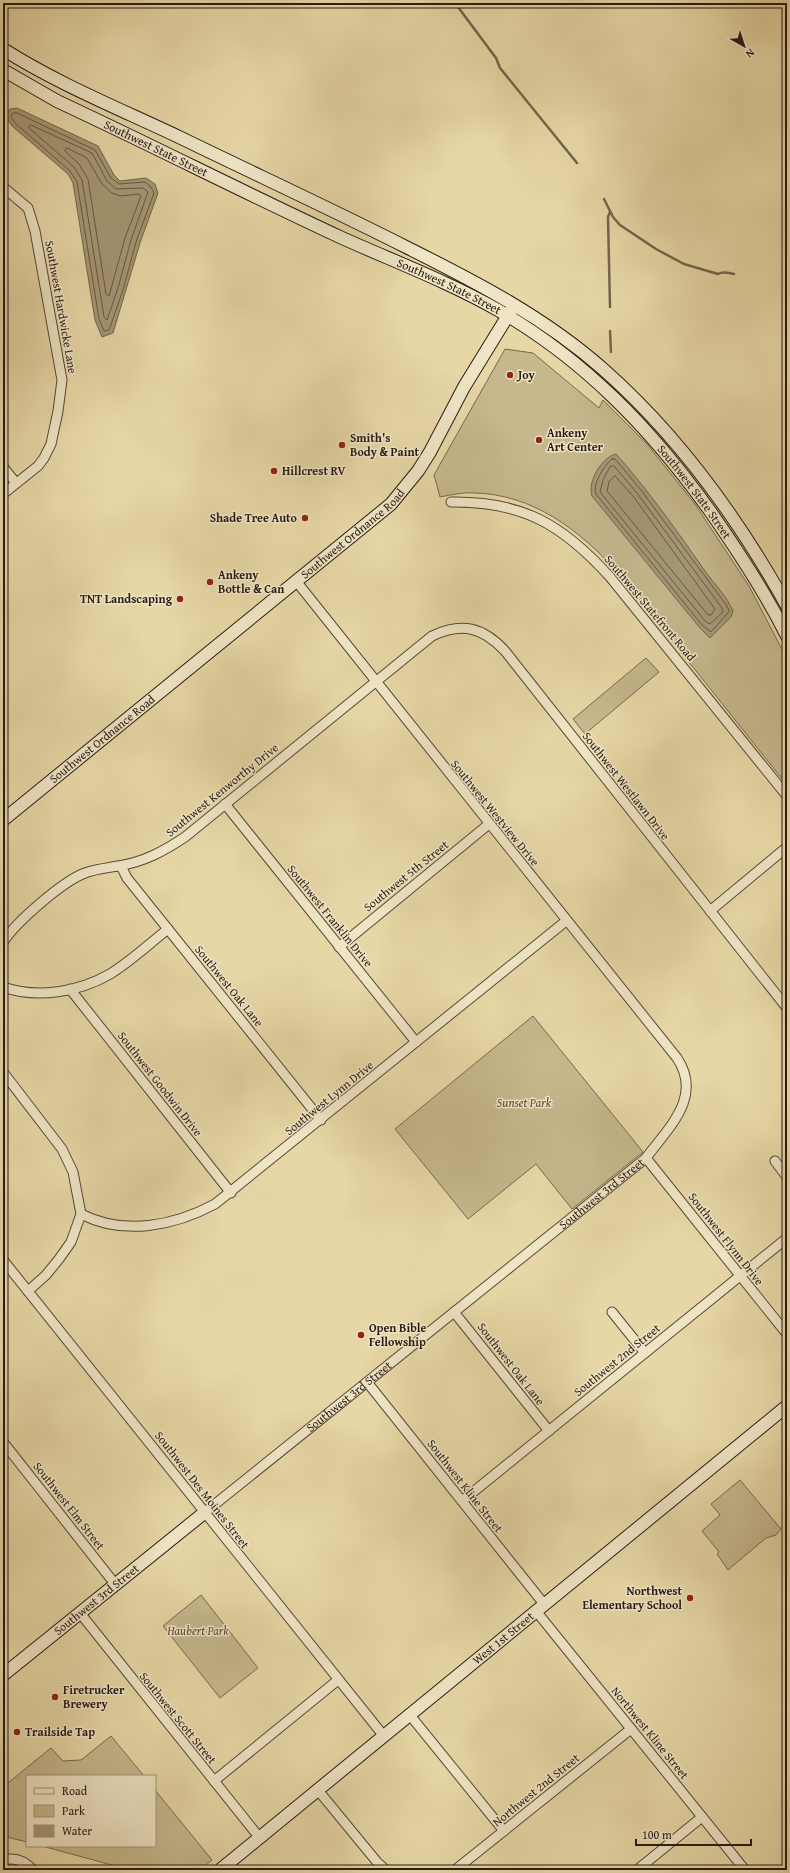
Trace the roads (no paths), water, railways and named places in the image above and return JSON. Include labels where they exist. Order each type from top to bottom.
[{"type":"main road","name":"Southwest State Street","points":[[3,48],[48,76],[332,210],[456,272],[515,305],[557,333],[602,368],[633,396],[687,456],[727,508],[787,606]]},
{"type":"main road","name":"Southwest State Street","points":[[3,70],[57,101],[343,238],[463,291],[508,316],[549,343],[585,371],[623,406],[658,444],[687,479],[728,536],[787,636]]},
{"type":"main road","name":"Southwest Ordnance Road","points":[[3,820],[375,518],[405,488],[430,452],[464,388],[515,305]]},
{"type":"main road","name":"West 1st Street","points":[[220,1870],[317,1789],[787,1406]]},
{"type":"main road","name":"Southwest 3rd Street","points":[[3,1676],[204,1513]]},
{"type":"street","name":"Southwest Hardwicke Lane","points":[[3,187],[28,208],[35,231],[62,380],[58,411],[51,444],[44,458],[38,466],[3,494]]},
{"type":"street","points":[[3,467],[16,483]]},
{"type":"street","name":"Southwest Statefront Road","points":[[452,502],[487,503],[529,514],[561,531],[586,552],[610,577],[787,796]]},
{"type":"street","name":"Southwest Westview Drive","points":[[296,581],[566,921],[677,1058],[685,1075],[687,1089],[683,1106]]},
{"type":"street","name":"Southwest Westlawn Drive","points":[[423,642],[442,631],[464,628],[486,634],[495,640],[787,1008]]},
{"type":"street","name":"Southwest Kenworthy Drive","points":[[3,942],[20,922],[68,882],[84,873],[101,868],[121,866],[151,857],[166,849],[225,804],[423,642]]},
{"type":"street","name":"Southwest Franklin Drive","points":[[225,804],[416,1042]]},
{"type":"street","name":"Southwest 5th Street","points":[[339,947],[489,824]]},
{"type":"street","points":[[710,911],[787,847]]},
{"type":"street","name":"Southwest Oak Lane","points":[[121,866],[127,878],[321,1120]]},
{"type":"street","name":"Southwest Lynn Drive","points":[[81,1214],[91,1219],[125,1226],[166,1224],[199,1213],[231,1193],[566,921]]},
{"type":"street","points":[[3,987],[12,990],[40,993],[70,989],[96,981],[109,974],[168,929]]},
{"type":"street","name":"Southwest Goodwin Drive","points":[[70,989],[231,1193]]},
{"type":"street","points":[[3,1072],[62,1149],[73,1172],[81,1214],[71,1242],[60,1260],[28,1291]]},
{"type":"street","name":"Southwest 3rd Street","points":[[204,1513],[646,1158],[683,1106]]},
{"type":"street","name":"Southwest Flynn Drive","points":[[646,1158],[787,1334]]},
{"type":"street","points":[[775,1161],[787,1177]]},
{"type":"street","name":"Southwest 2nd Street","points":[[462,1502],[787,1238]]},
{"type":"street","name":"Southwest Des Moines Street","points":[[3,1260],[383,1735]]},
{"type":"street","name":"Southwest Oak Lane","points":[[454,1312],[549,1431]]},
{"type":"street","points":[[612,1312],[645,1353]]},
{"type":"street","name":"Southwest Kline Street","points":[[367,1382],[462,1502],[540,1607]]},
{"type":"street","name":"Southwest Elm Street","points":[[3,1442],[116,1584]]},
{"type":"street","name":"Northwest Kline Street","points":[[540,1607],[631,1729],[745,1870]]},
{"type":"street","name":"Southwest Scott Street","points":[[80,1613],[259,1837]]},
{"type":"street","points":[[214,1781],[338,1680]]},
{"type":"street","points":[[409,1714],[504,1831]]},
{"type":"street","name":"Northwest 2nd Street","points":[[456,1870],[631,1729]]},
{"type":"street","points":[[317,1789],[377,1862],[386,1870]]},
{"type":"street","points":[[637,1870],[702,1817]]},
{"type":"street","points":[[3,1860],[13,1859],[23,1861],[33,1870]]},
{"type":"water","points":[[17,108],[98,146],[114,175],[120,181],[146,178],[155,184],[158,193],[140,243],[113,333],[102,337],[95,320],[73,183],[68,174],[12,126],[6,117],[10,109]]},
{"type":"water","points":[[616,454],[662,511],[724,595],[733,611],[731,617],[710,638],[700,628],[592,496],[592,484],[597,471],[606,460]]},
{"type":"waterway","points":[[455,3],[496,58],[500,68],[577,163]]},
{"type":"waterway","points":[[604,199],[613,217],[620,225],[656,249],[684,264],[718,274],[724,272],[734,274]]},
{"type":"waterway","points":[[610,212],[608,217],[610,307]]},
{"type":"waterway","points":[[610,331],[611,352]]},
{"type":"place","name":"Joy","points":[[510,375]]},
{"type":"place","name":"Ankeny Art Center","points":[[539,440]]},
{"type":"place","name":"Smith's Body & Paint","points":[[342,445]]},
{"type":"place","name":"Hillcrest RV","points":[[274,471]]},
{"type":"place","name":"Shade Tree Auto","points":[[305,518]]},
{"type":"place","name":"Ankeny Bottle & Can","points":[[210,582]]},
{"type":"place","name":"TNT Landscaping","points":[[180,599]]},
{"type":"place","name":"Open Bible Fellowship","points":[[361,1335]]},
{"type":"place","name":"Northwest Elementary School","points":[[690,1598]]},
{"type":"place","name":"Firetrucker Brewery","points":[[55,1697]]},
{"type":"place","name":"Trailside Tap","points":[[17,1732]]},
{"type":"park label","name":"Sunset Park","points":[[524,1103]]},
{"type":"park label","name":"Haubert Park","points":[[198,1631]]}]
